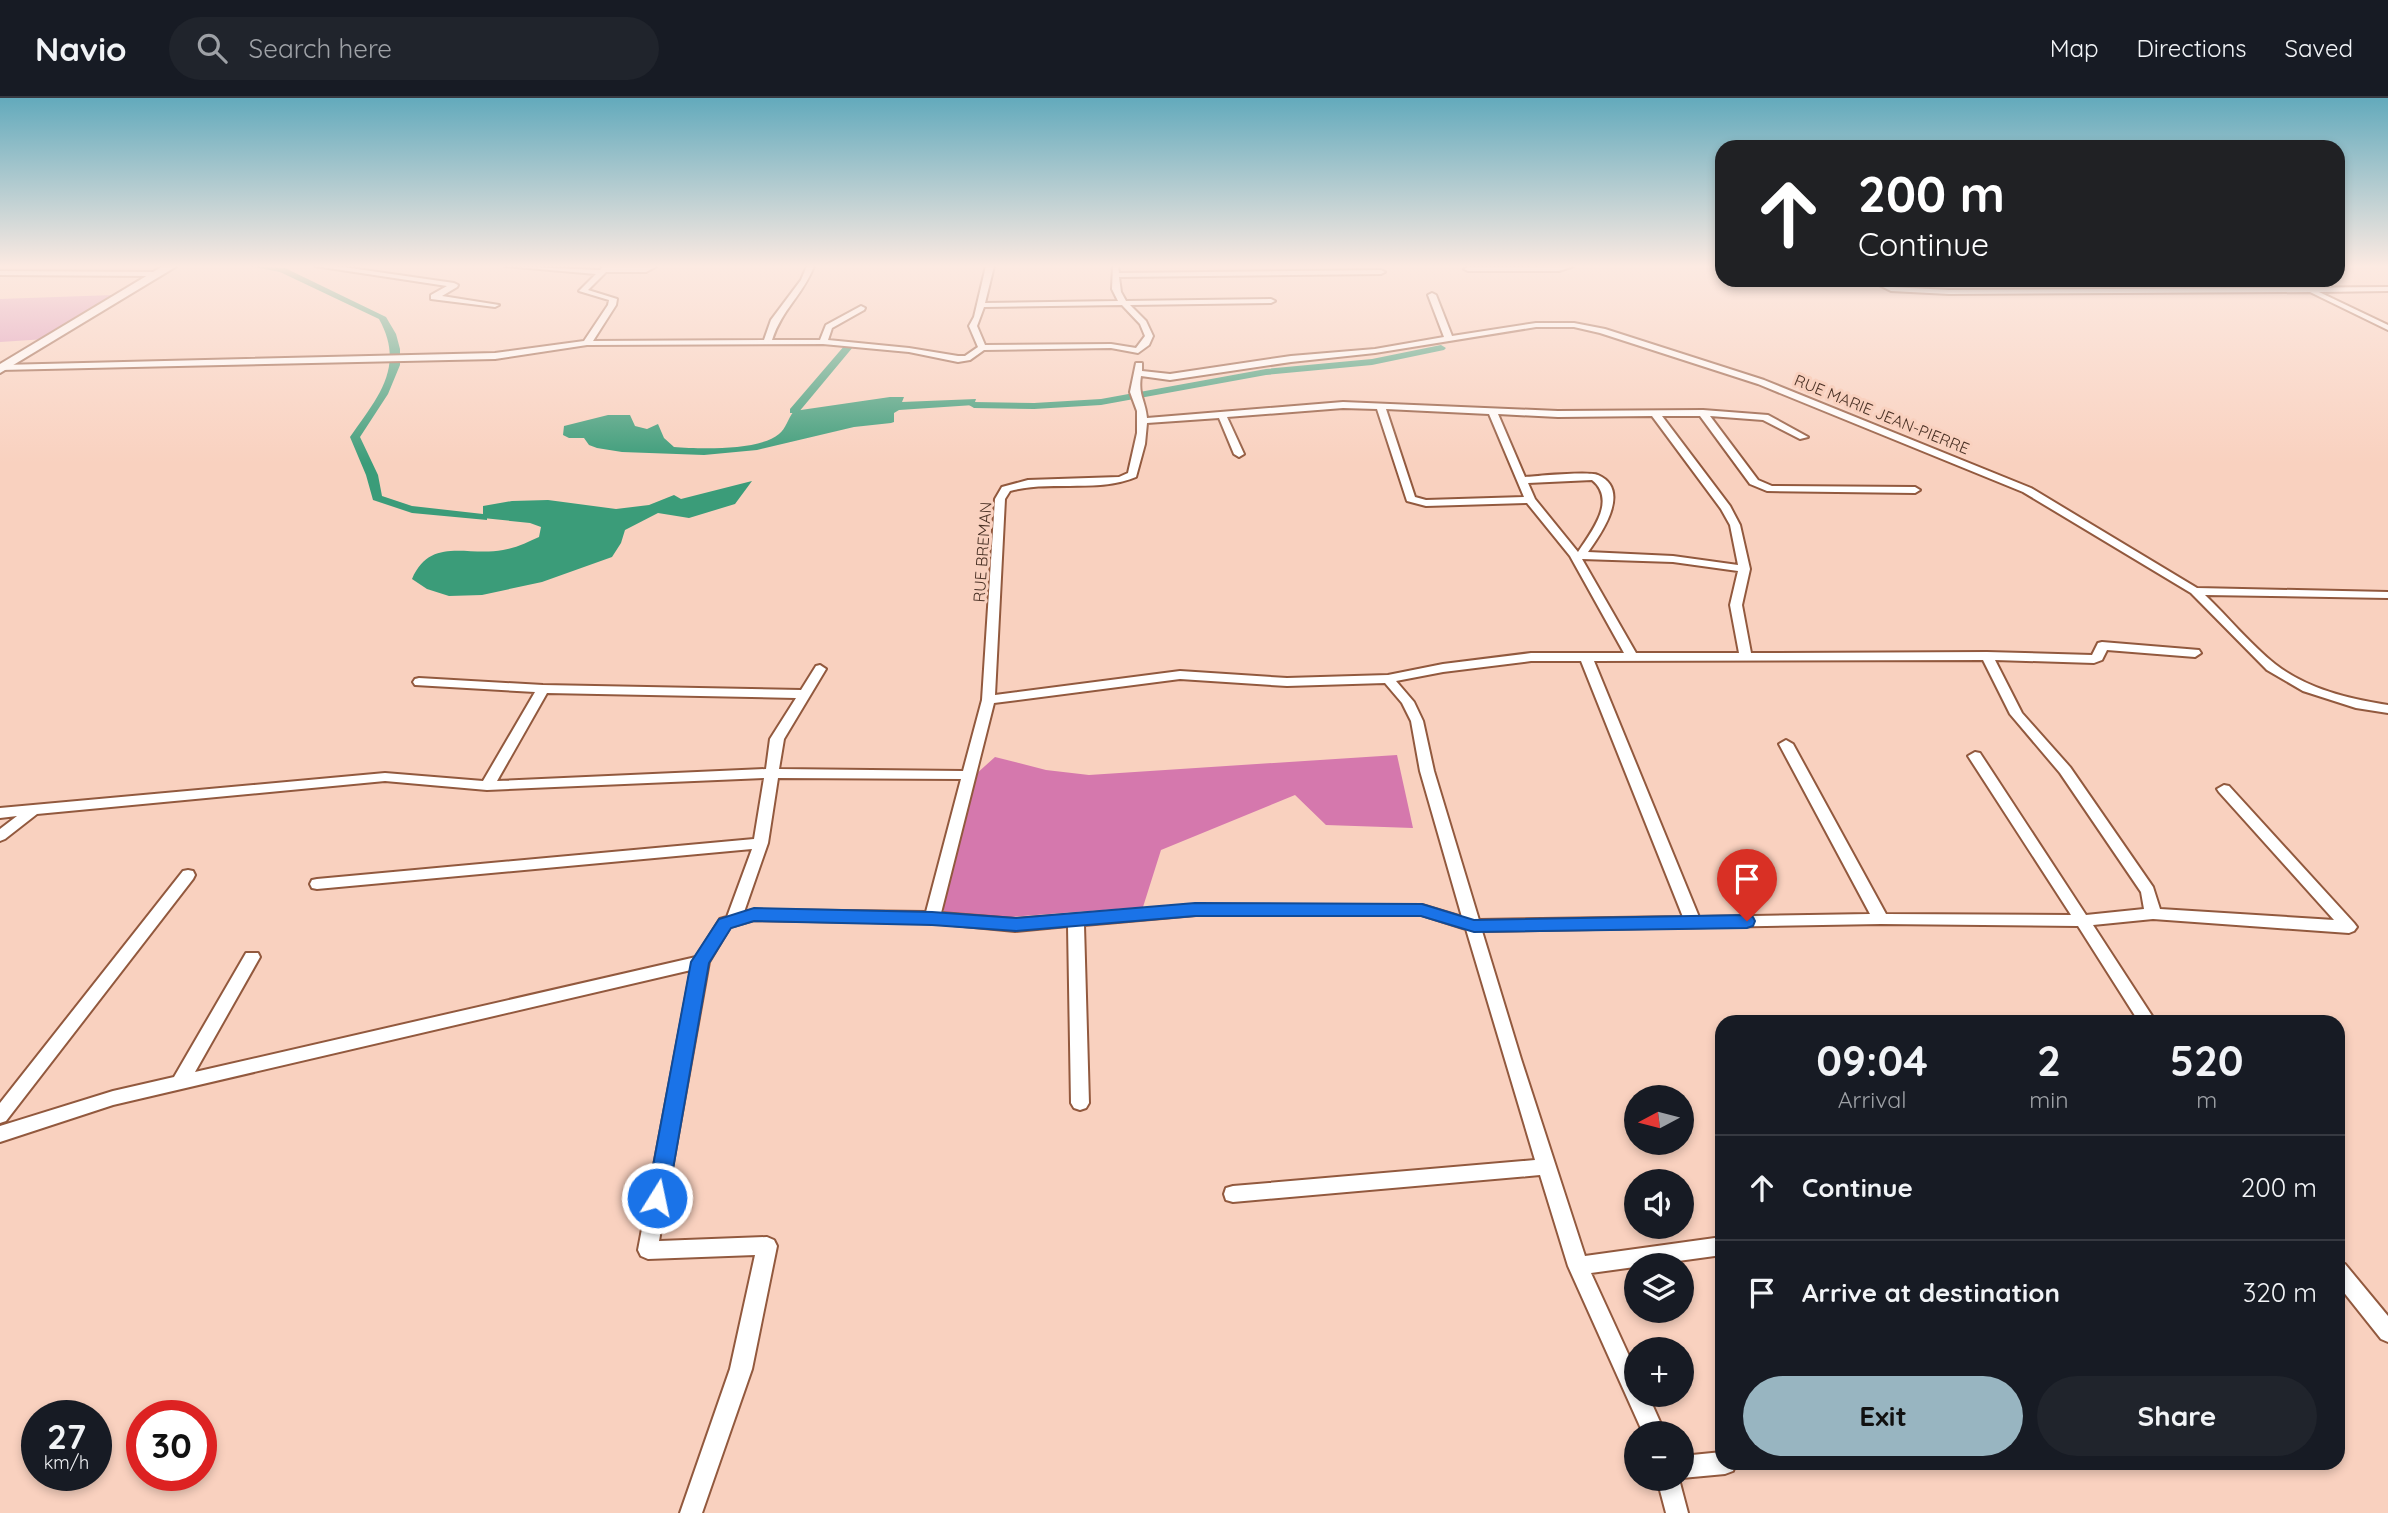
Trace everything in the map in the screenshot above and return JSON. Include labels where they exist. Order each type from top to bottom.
[{"type":"main road","points":[[1,369],[61,332]]},
{"type":"street","points":[[587,343],[594,332]]},
{"type":"street","points":[[768,341],[771,332]]},
{"type":"street","points":[[823,342],[827,332]]},
{"type":"street","points":[[975,332],[982,348]]},
{"type":"street","name":"RUE BREMAN","points":[[932,918],[988,700],[1000,499],[1006,489],[1028,483],[1121,480],[1133,475],[1143,421],[1135,382],[1139,373],[1138,351],[1147,344],[1150,337],[1149,332]]},
{"type":"street","points":[[1445,332],[1448,339]]},
{"type":"street","name":"RUE MARIE JEAN-PIERRE","points":[[1139,373],[1170,377],[1247,365],[1375,351],[1486,332]]},
{"type":"street","name":"RUE MARIE JEAN-PIERRE","points":[[1603,332],[1761,382],[2027,490],[2195,591],[2271,667],[2307,688],[2361,705],[2388,709]]},
{"type":"street","points":[[1,369],[495,356],[587,343],[694,345],[768,341],[823,342],[909,350],[958,359],[967,358],[982,348],[1111,346],[1138,351]]},
{"type":"street","points":[[1143,421],[1343,405],[1558,414],[1703,413],[1765,417],[1803,437]]},
{"type":"street","points":[[1380,406],[1411,499],[1426,503],[1530,500]]},
{"type":"street","points":[[1492,411],[1530,500],[1578,555],[1632,657]]},
{"type":"street","points":[[1654,412],[1726,508],[1735,525],[1744,569],[1736,605],[1746,657]]},
{"type":"street","points":[[1703,413],[1754,482],[1761,486],[1771,489],[1915,490]]},
{"type":"street","points":[[1222,415],[1239,454]]},
{"type":"street","points":[[1520,480],[1598,479],[1607,493],[1608,510],[1578,555]]},
{"type":"street","points":[[1578,555],[1673,559],[1744,569]]},
{"type":"street","points":[[2195,591],[2388,595]]},
{"type":"street","points":[[988,700],[1180,675],[1287,682],[1388,679],[1443,668],[1531,657],[1987,656],[2094,659],[2098,657],[2102,646],[2195,653]]},
{"type":"street","points":[[1987,656],[2016,714],[2065,770],[2148,891],[2153,914]]},
{"type":"street","points":[[1586,657],[1693,922]]},
{"type":"street","points":[[733,921],[761,844],[777,739],[820,669]]},
{"type":"street","points":[[1388,679],[1408,702],[1416,721],[1427,771],[1546,1167],[1578,1266],[1624,1368]]},
{"type":"street","points":[[419,682],[543,689],[804,694]]},
{"type":"street","points":[[486,786],[543,689]]},
{"type":"street","points":[[1786,744],[1881,919]]},
{"type":"street","points":[[1975,756],[2143,1015]]},
{"type":"street","points":[[0,813],[385,777],[486,786],[771,774],[969,775]]},
{"type":"street","points":[[691,1513],[741,1369],[767,1246],[648,1250],[701,962],[725,923],[754,915],[932,918],[1016,925],[1195,909],[1422,910],[1474,926],[1881,919],[2081,921],[2153,914],[2349,927],[2224,789]]},
{"type":"street","points":[[0,836],[32,811]]},
{"type":"street","points":[[317,884],[761,844]]},
{"type":"street","points":[[0,1116],[188,875]]},
{"type":"street","points":[[1076,920],[1080,1103]]},
{"type":"street","points":[[180,1082],[252,957]]},
{"type":"street","points":[[0,1134],[113,1098],[701,962]]},
{"type":"street","points":[[1233,1194],[1546,1167]]},
{"type":"street","points":[[1578,1266],[1715,1247]]},
{"type":"street","points":[[2345,1279],[2388,1332]]},
{"type":"street","points":[[1694,1466],[1715,1464]]},
{"type":"street","points":[[1671,1491],[1677,1513]]},
{"type":"shaded area","points":[[0,332],[57,332],[46,339],[0,342]]},
{"type":"shaded area","points":[[904,397],[902,402],[976,399],[974,405],[899,410],[894,413],[894,422],[891,423],[854,427],[757,450],[704,455],[622,452],[597,448],[589,445],[584,438],[569,438],[563,435],[564,426],[608,415],[630,415],[635,426],[647,429],[658,424],[664,438],[674,447],[744,446],[770,440],[779,434],[794,411]]},
{"type":"shaded area","points":[[752,481],[735,504],[689,518],[658,513],[625,530],[612,557],[542,582],[482,595],[449,596],[427,589],[412,579],[429,557],[440,553],[503,550],[539,537],[541,527],[530,523],[483,518],[483,506],[512,501],[548,500],[616,509],[649,505],[674,495],[681,499]]},
{"type":"shaded area","points":[[1397,755],[1413,828],[1326,825],[1295,795],[1161,850],[1143,907],[1011,917],[944,913],[944,888],[975,775],[995,757],[1046,770],[1089,775]]},
{"type":"waterway","points":[[391,332],[396,349],[391,380],[355,437],[372,475],[377,498],[412,510],[483,518]]},
{"type":"waterway","points":[[794,411],[848,347]]},
{"type":"waterway","points":[[974,405],[1034,406],[1101,402],[1266,372],[1372,362],[1441,348]]},
{"type":"route","points":[[657,1198],[701,962],[725,923],[754,915],[932,918],[1016,925],[1195,909],[1422,910],[1474,926],[1747,921]]}]
